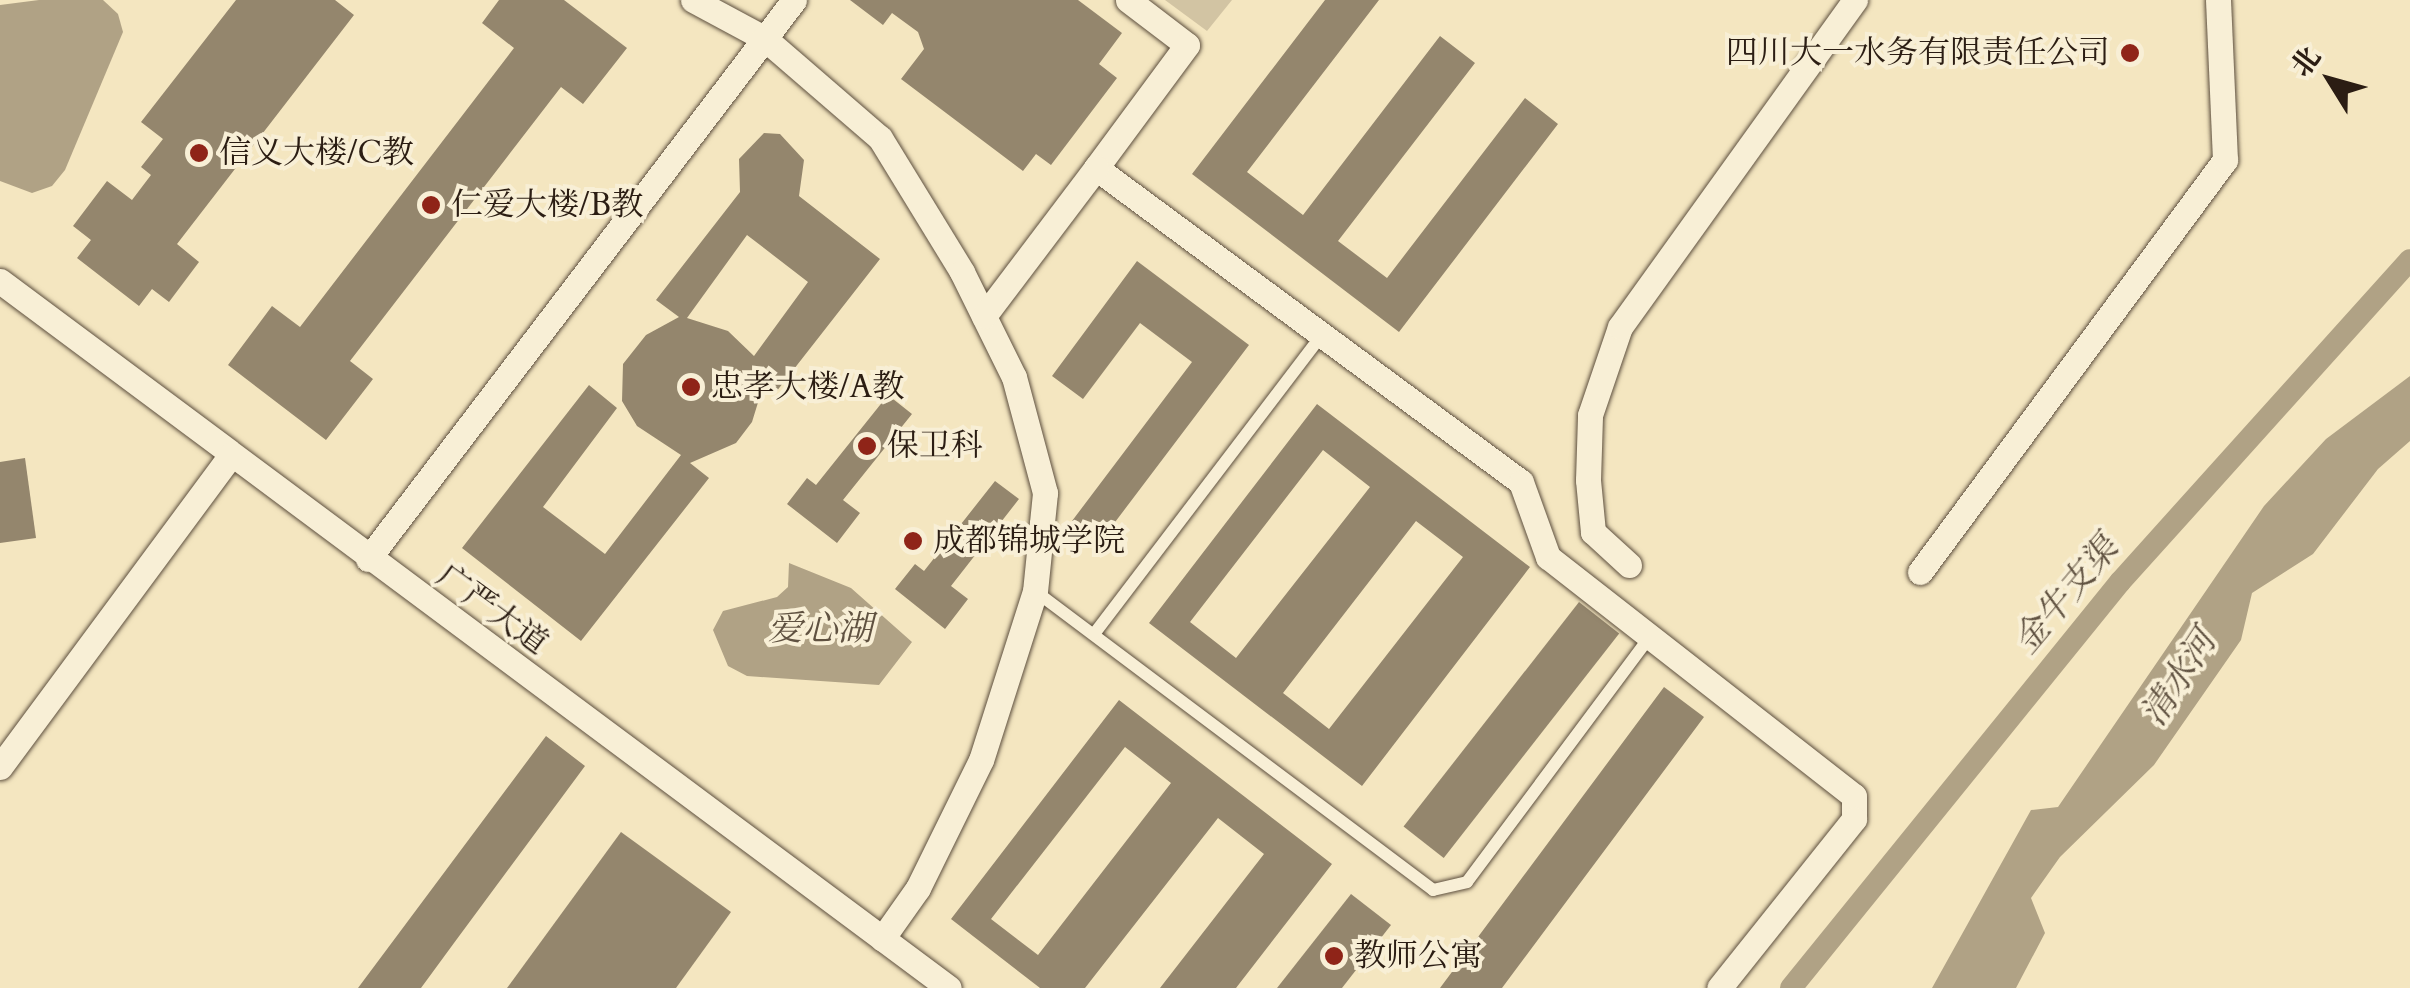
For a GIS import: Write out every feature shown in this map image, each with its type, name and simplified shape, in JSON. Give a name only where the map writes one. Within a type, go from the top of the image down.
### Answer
[{"type":"street","points":[[693,0],[764,38],[880,138],[984,316],[1014,376],[1046,493],[1035,591],[981,760],[918,888],[882,939]]},
{"type":"street","points":[[368,559],[794,0]]},
{"type":"street","points":[[984,316],[1187,45],[1128,0]]},
{"type":"street","points":[[1629,565],[1600,537],[1588,480],[1590,416],[1620,327],[1854,0]]},
{"type":"street","points":[[1920,572],[2225,160],[2218,0]]},
{"type":"street","points":[[1096,168],[1521,482],[1548,557],[1854,796],[1857,808],[1719,988]]},
{"type":"street","name":"广严大道","points":[[0,281],[948,988]]},
{"type":"street","points":[[0,767],[231,455]]},
{"type":"street","points":[[1572,576],[1600,537]]},
{"type":"lane","points":[[1094,634],[1322,335]]},
{"type":"lane","points":[[1035,591],[1433,890],[1467,882],[1649,638]]},
{"type":"shaded area","points":[[1165,0],[1232,0],[1207,31]]},
{"type":"water","points":[[39,0],[103,0],[118,14],[123,32],[65,170],[52,186],[32,193],[0,181],[0,5]]},
{"type":"water","name":"清水河","points":[[2410,376],[2410,441],[2378,469],[2313,554],[2252,593],[2241,640],[2154,765],[2060,857],[2031,898],[2045,933],[2016,988],[1932,988],[2031,810],[2058,807],[2264,506],[2326,439]]},
{"type":"water","name":"爱心湖","points":[[789,563],[851,588],[912,642],[879,685],[747,676],[728,666],[713,630],[723,611],[777,597],[788,587]]},
{"type":"building","name":"信义大楼/C教","points":[[236,0],[335,0],[354,15],[177,244],[199,262],[169,302],[152,289],[139,306],[77,258],[91,240],[73,226],[107,181],[132,200],[151,175],[141,167],[163,139],[141,122]]},
{"type":"building","name":"仁爱大楼/B教","points":[[499,0],[564,0],[627,48],[583,104],[561,87],[350,361],[373,379],[326,440],[228,365],[272,306],[300,327],[514,48],[482,23]]},
{"type":"building","points":[[850,0],[1078,0],[1122,33],[1099,64],[1117,78],[1051,165],[1036,154],[1023,171],[901,79],[924,49],[918,32],[892,13],[883,25]]},
{"type":"building","points":[[1325,0],[1379,0],[1247,172],[1303,215],[1440,36],[1475,63],[1338,241],[1387,278],[1525,98],[1558,124],[1399,332],[1192,174]]},
{"type":"building","name":"忠孝大楼/A教","points":[[764,133],[780,134],[804,160],[799,196],[880,259],[776,392],[764,383],[752,422],[736,443],[690,463],[709,478],[581,641],[462,548],[589,385],[617,408],[543,507],[605,554],[681,455],[637,426],[622,401],[623,364],[646,335],[679,317],[656,300],[740,192],[739,159]],"holes":[[[747,235],[808,282],[754,356],[728,331],[687,318]]]},
{"type":"building","points":[[1137,261],[1249,345],[1100,542],[1072,521],[1192,362],[1140,323],[1083,399],[1052,376]]},
{"type":"building","name":"保卫科","points":[[888,395],[912,414],[843,500],[860,513],[837,543],[787,504],[807,478],[816,485]]},
{"type":"building","points":[[1317,404],[1530,567],[1362,786],[1149,623]],"holes":[[[1323,450],[1370,487],[1236,658],[1190,622]],[[1416,521],[1463,557],[1329,729],[1283,693]]]},
{"type":"building","points":[[25,458],[36,538],[0,543],[0,462]]},
{"type":"building","points":[[995,481],[1019,499],[951,586],[968,599],[945,629],[895,589],[915,564],[924,571]]},
{"type":"building","points":[[1579,602],[1619,633],[1444,858],[1404,827]]},
{"type":"building","points":[[1664,687],[1704,717],[1502,988],[1440,988]]},
{"type":"building","points":[[1119,700],[1332,864],[1236,988],[1160,988],[1264,854],[1218,818],[1085,988],[1040,988],[951,919]],"holes":[[[1125,747],[1171,783],[1038,955],[991,919]]]},
{"type":"building","points":[[546,736],[585,766],[421,988],[358,988]]},
{"type":"building","points":[[621,832],[731,912],[676,988],[507,988]]},
{"type":"building","name":"教师公寓","points":[[1351,894],[1391,925],[1342,988],[1277,988]]},
{"type":"waterway","name":"金牛支渠","points":[[1791,988],[2120,582],[2410,260]]},
{"type":"place","name":"四川大一水务有限责任公司","points":[[2130,53]]},
{"type":"place","name":"信义大楼/C教","points":[[199,153]]},
{"type":"place","name":"仁爱大楼/B教","points":[[431,205]]},
{"type":"place","name":"忠孝大楼/A教","points":[[691,387]]},
{"type":"place","name":"保卫科","points":[[867,446]]},
{"type":"place","name":"成都锦城学院","points":[[913,541]]},
{"type":"place","name":"教师公寓","points":[[1334,956]]}]
